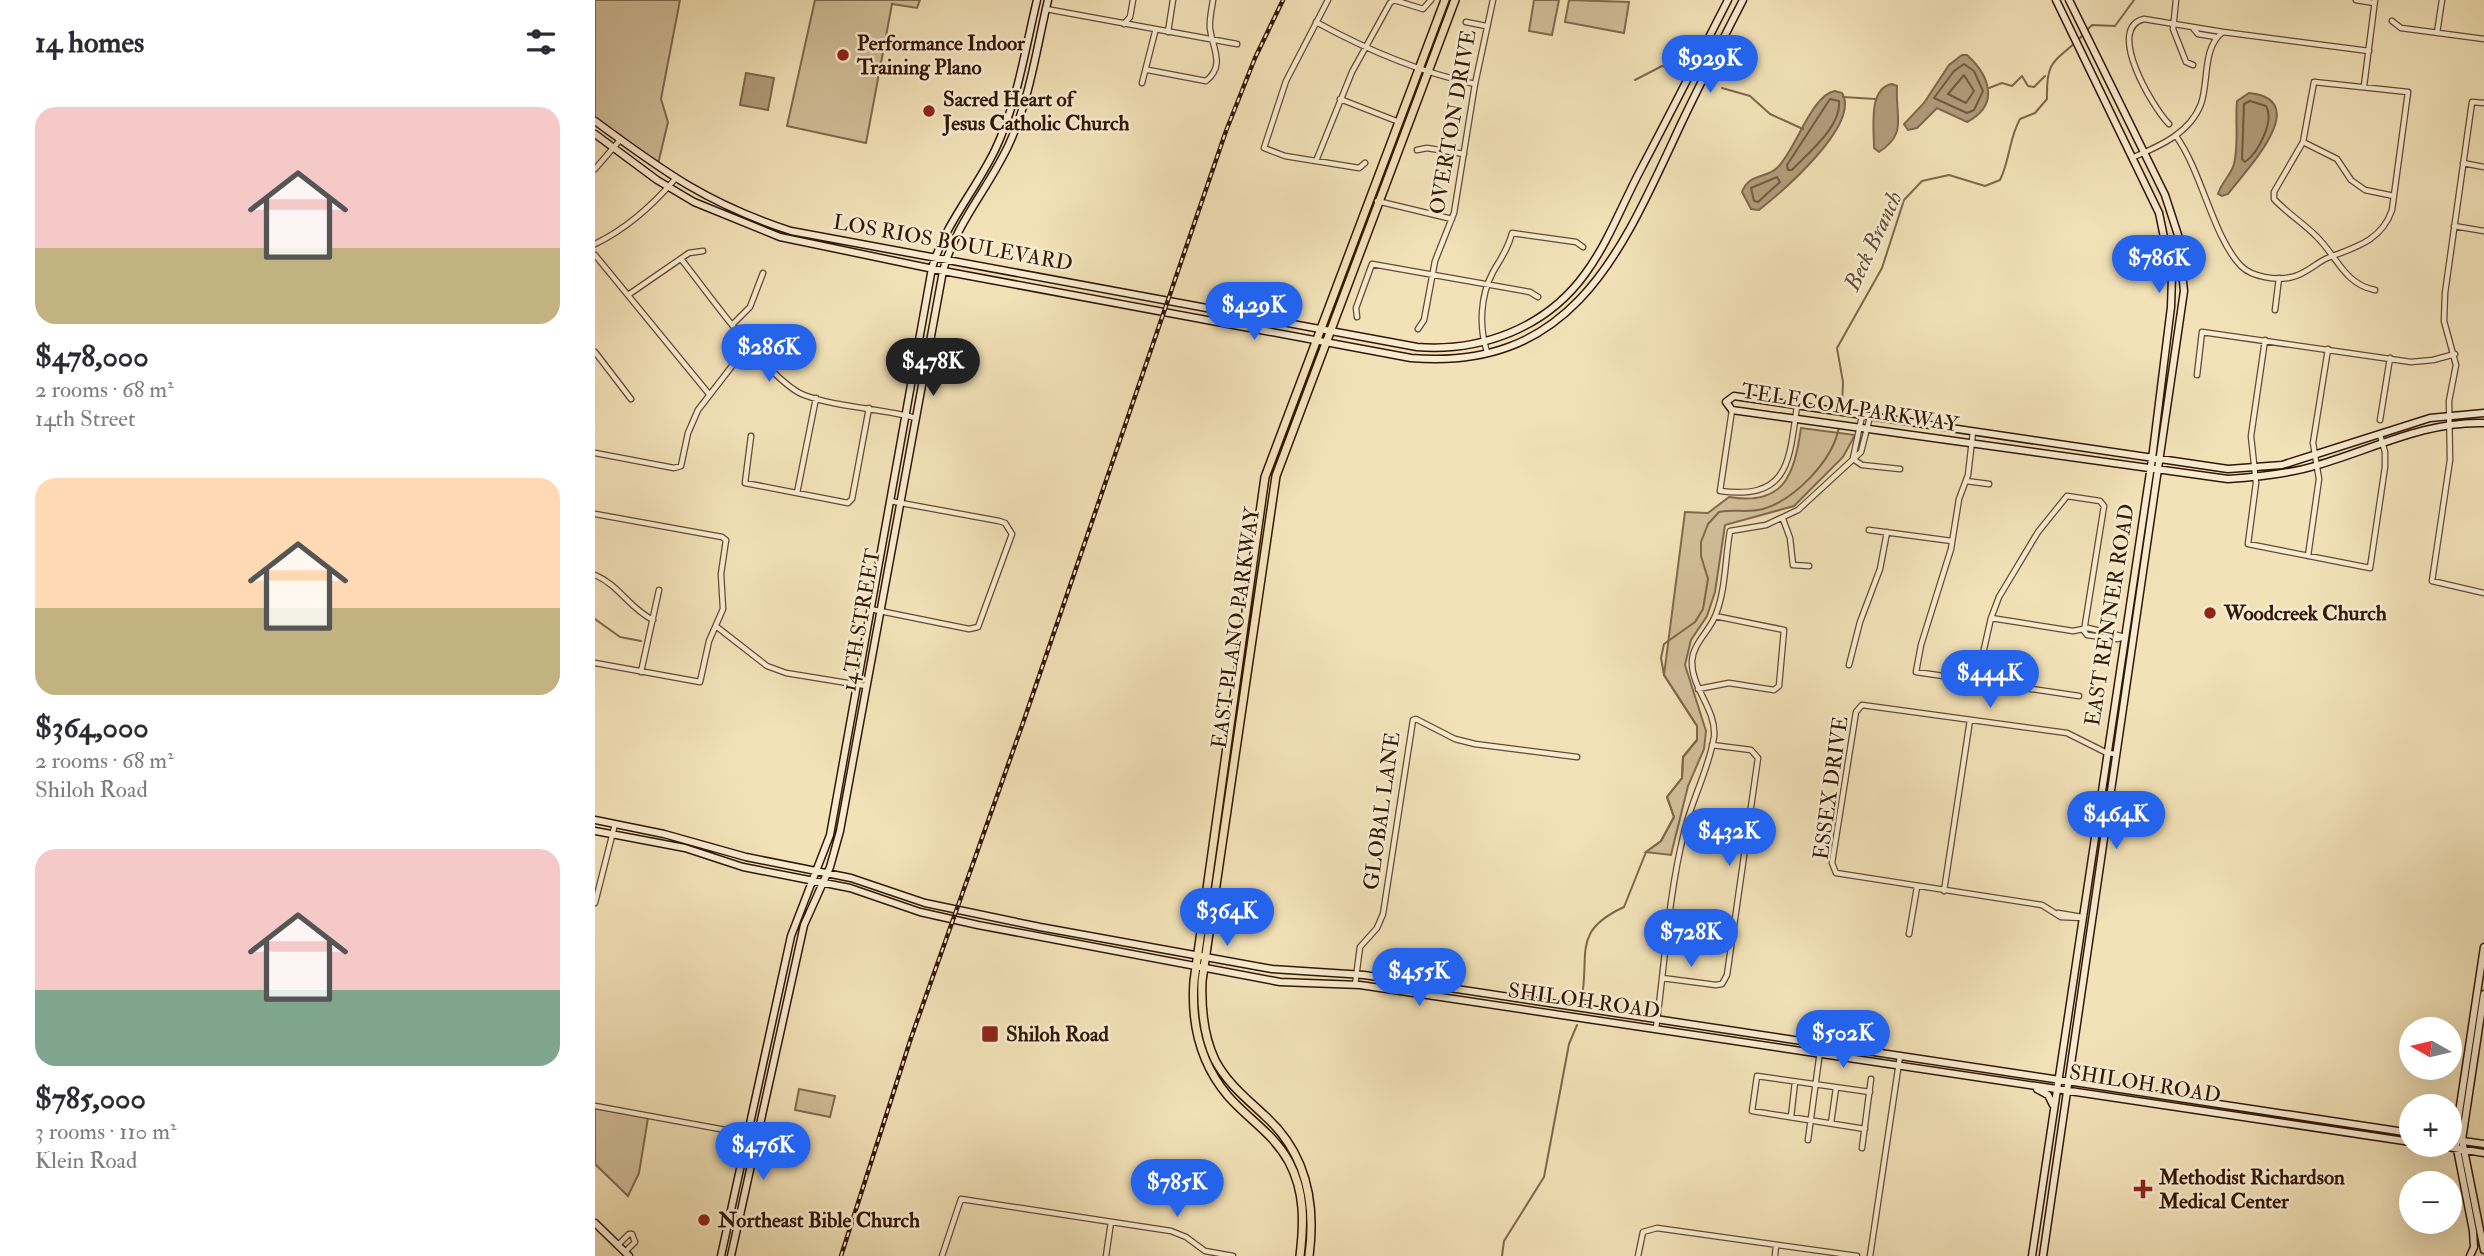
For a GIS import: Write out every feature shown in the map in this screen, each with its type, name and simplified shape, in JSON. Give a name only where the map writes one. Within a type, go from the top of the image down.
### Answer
[{"type":"main road","name":"14TH STREET","points":[[722,1256],[797,918],[827,847],[932,268],[954,215],[998,143],[1011,108],[1037,0]]},
{"type":"main road","name":"14TH STREET","points":[[731,1256],[804,925],[837,844],[943,271],[960,226],[1006,152],[1021,111],[1048,0]]},
{"type":"main road","name":"EAST PLANO PARKWAY","points":[[1300,1256],[1303,1209],[1292,1170],[1272,1138],[1227,1096],[1211,1062],[1203,1017],[1200,966],[1212,854],[1262,494],[1285,422],[1445,0]]},
{"type":"main road","name":"EAST PLANO PARKWAY","points":[[1201,957],[1231,792],[1272,495],[1295,426],[1455,0]]},
{"type":"main road","name":"LOS RIOS BOULEVARD","points":[[595,121],[675,179],[728,208],[817,237],[1426,348],[1452,348],[1484,342],[1529,323],[1560,302],[1596,258],[1728,0]]},
{"type":"main road","name":"LOS RIOS BOULEVARD","points":[[595,134],[668,187],[752,228],[814,245],[1327,342],[1425,359],[1461,358],[1514,344],[1568,312],[1603,274],[1636,218],[1743,0]]},
{"type":"main road","points":[[2057,2],[2068,0]]},
{"type":"main road","name":"EAST RENNER ROAD","points":[[2043,1256],[2182,309],[2184,272],[2173,215],[2145,152],[2068,0]]},
{"type":"main road","name":"EAST RENNER ROAD","points":[[2032,1256],[2152,459],[2171,307],[2172,276],[2159,213],[2057,2]]},
{"type":"main road","points":[[1023,55],[1034,58]]},
{"type":"main road","points":[[1011,108],[1021,111]]},
{"type":"main road","points":[[1671,114],[1683,120]]},
{"type":"main road","points":[[979,177],[988,183]]},
{"type":"main road","points":[[1621,209],[1636,218]]},
{"type":"main road","points":[[814,245],[817,237]]},
{"type":"main road","points":[[862,255],[864,245]]},
{"type":"main road","points":[[1345,266],[1353,270]]},
{"type":"main road","points":[[1027,287],[1028,274]]},
{"type":"main road","points":[[1085,298],[1087,286]]},
{"type":"main road","points":[[1236,325],[1239,313]]},
{"type":"main road","points":[[1425,359],[1426,348]]},
{"type":"main road","points":[[917,350],[928,352]]},
{"type":"main road","name":"TELECOM PARKWAY","points":[[2484,414],[2450,415],[2315,457],[2254,468],[2228,469],[1734,396],[1726,402],[1733,410],[2211,478],[2255,477],[2317,466],[2451,424],[2484,423]]},
{"type":"main road","points":[[1285,422],[1295,426]]},
{"type":"main road","points":[[1262,494],[1272,495]]},
{"type":"main road","points":[[1252,570],[1262,572]]},
{"type":"main road","points":[[2125,637],[2134,638]]},
{"type":"main road","points":[[1241,649],[1252,650]]},
{"type":"main road","points":[[842,765],[852,767]]},
{"type":"main road","points":[[1220,790],[1231,792]]},
{"type":"main road","name":"SHILOH ROAD","points":[[595,821],[664,834],[746,858],[817,870],[869,883],[916,900],[1201,957],[1301,973],[1356,974],[2399,1131]]},
{"type":"main road","name":"SHILOH ROAD","points":[[595,831],[685,848],[743,867],[822,881],[865,892],[913,909],[1280,982],[1355,985],[2399,1140]]},
{"type":"main road","points":[[1212,854],[1221,856]]},
{"type":"main road","points":[[743,867],[746,858]]},
{"type":"main road","points":[[913,909],[916,900]]},
{"type":"main road","points":[[2083,918],[2092,919]]},
{"type":"main road","points":[[1112,950],[1114,940]]},
{"type":"main road","points":[[2462,1098],[2484,947]]},
{"type":"main road","points":[[784,972],[793,974]]},
{"type":"main road","points":[[1426,996],[1428,985]]},
{"type":"main road","points":[[2462,1108],[2484,994]]},
{"type":"main road","points":[[1538,1012],[1539,1003]]},
{"type":"main road","points":[[1749,1042],[1751,1032]]},
{"type":"main road","points":[[767,1046],[777,1048]]},
{"type":"main road","name":"EAST PLANO PARKWAY","points":[[1211,1062],[1282,1133],[1301,1166],[1312,1206],[1309,1256]]},
{"type":"main road","points":[[1976,1076],[1977,1066]]},
{"type":"main road","points":[[1999,1079],[2003,1083],[2043,1090],[2052,1102],[2053,1110]]},
{"type":"main road","points":[[2136,1100],[2138,1091]]},
{"type":"main road","points":[[2252,1118],[2256,1109]]},
{"type":"main road","points":[[2462,1140],[2484,1144]]},
{"type":"main road","points":[[2462,1149],[2484,1153]]},
{"type":"main road","points":[[2461,1157],[2484,1250]]},
{"type":"main road","points":[[2045,1164],[2055,1173]]},
{"type":"main road","points":[[1292,1170],[1301,1166]]},
{"type":"main road","points":[[2041,1194],[2047,1197],[2050,1206]]},
{"type":"main road","points":[[735,1198],[745,1201]]},
{"type":"main road","points":[[2470,1256],[2474,1241],[2472,1208]]},
{"type":"main road","points":[[595,1223],[623,1251]]},
{"type":"street","points":[[1124,24],[1130,17],[1133,0]]},
{"type":"street","points":[[1168,32],[1173,0]]},
{"type":"street","points":[[1148,69],[1206,81],[1213,74],[1217,58],[1215,40],[1210,28],[1213,0]]},
{"type":"street","points":[[1328,0],[1286,81],[1263,148],[1285,156],[1359,168],[1365,163]]},
{"type":"street","points":[[1316,161],[1340,99],[1364,48],[1394,0],[1423,9],[1431,0]]},
{"type":"street","name":"OVERTON DRIVE","points":[[1418,329],[1424,320],[1432,273],[1452,219],[1475,84],[1493,0]]},
{"type":"street","points":[[2176,0],[2173,23],[2175,38],[2186,61],[2193,65]]},
{"type":"street","points":[[2356,0],[2374,1],[2364,86]]},
{"type":"street","points":[[2437,33],[2442,0]]},
{"type":"street","points":[[1046,9],[1155,32],[1237,44]]},
{"type":"street","points":[[2169,124],[2127,48],[2130,28],[2140,20],[2369,51]]},
{"type":"street","points":[[2392,21],[2401,28],[2484,40]]},
{"type":"street","points":[[1316,22],[1364,48],[1428,73],[1475,84]]},
{"type":"street","points":[[1467,22],[1486,26]]},
{"type":"street","points":[[2193,28],[2198,34],[2216,37]]},
{"type":"street","points":[[1142,83],[1148,69],[1155,32]]},
{"type":"street","points":[[2134,157],[2176,136],[2188,124],[2201,104],[2216,37],[2223,32]]},
{"type":"street","points":[[2176,136],[2203,186],[2211,210],[2238,263],[2256,275],[2280,278],[2301,275],[2332,256],[2353,250],[2381,230],[2390,216],[2408,92],[2314,82],[2303,142],[2273,196],[2282,208],[2314,234],[2332,256],[2349,279],[2375,290]]},
{"type":"street","points":[[1340,99],[1399,122]]},
{"type":"street","points":[[2484,103],[2472,102],[2443,313],[2455,354],[2450,415],[2450,460],[2432,581],[2484,593]]},
{"type":"street","points":[[595,169],[620,140]]},
{"type":"street","points":[[2303,142],[2337,159],[2351,180],[2365,190],[2394,196]]},
{"type":"street","points":[[1417,150],[1427,148],[1464,154]]},
{"type":"street","points":[[2463,163],[2484,167]]},
{"type":"street","points":[[595,244],[623,227],[675,179]]},
{"type":"street","points":[[1370,199],[1452,219]]},
{"type":"street","points":[[2454,226],[2484,231]]},
{"type":"street","points":[[1487,353],[1481,320],[1488,284],[1504,256],[1512,233],[1576,242],[1583,247]]},
{"type":"street","points":[[628,295],[688,253],[703,251]]},
{"type":"street","points":[[595,255],[709,394]]},
{"type":"street","points":[[681,259],[749,344],[784,382],[801,394],[916,418]]},
{"type":"street","points":[[1357,317],[1356,308],[1371,264],[1530,292],[1538,297]]},
{"type":"street","points":[[734,323],[750,307],[763,274]]},
{"type":"street","points":[[2275,310],[2280,278]]},
{"type":"street","points":[[2197,375],[2202,331],[2424,362],[2455,354]]},
{"type":"street","points":[[2266,340],[2251,436],[2255,477],[2248,544],[2370,568],[2385,467],[2380,435]]},
{"type":"street","points":[[595,453],[674,468],[681,466],[693,421],[709,394],[749,344]]},
{"type":"street","points":[[2308,556],[2319,480],[2315,457],[2315,428],[2328,349]]},
{"type":"street","points":[[595,352],[631,399]]},
{"type":"street","points":[[2380,420],[2390,358]]},
{"type":"street","points":[[797,494],[816,398]]},
{"type":"street","points":[[1733,410],[1720,491],[1750,494],[1777,480],[1788,462],[1797,406]]},
{"type":"street","points":[[751,436],[745,483],[797,494],[851,501],[869,408]]},
{"type":"street","points":[[1853,459],[1857,427],[1862,416]]},
{"type":"street","points":[[1656,1028],[1683,834],[1712,745],[1714,727],[1698,689],[1693,653],[1715,615],[1730,531],[1783,519],[1798,510],[1863,448],[1870,417]]},
{"type":"street","points":[[1973,432],[1966,481],[1952,541],[1916,672],[2079,696]]},
{"type":"street","points":[[1855,446],[1863,448]]},
{"type":"street","points":[[1853,459],[1870,466],[1900,469]]},
{"type":"street","points":[[1966,481],[1989,484]]},
{"type":"street","points":[[1977,680],[1991,618],[2008,581],[2067,496],[2103,504],[2084,631]]},
{"type":"street","points":[[870,609],[969,629],[978,627],[1010,540],[1010,528],[999,521],[890,501]]},
{"type":"street","points":[[595,514],[722,537],[726,540],[721,574],[723,609],[709,641],[700,682],[595,663]]},
{"type":"street","points":[[1783,519],[1790,538],[1793,565],[1809,566]]},
{"type":"street","points":[[1869,530],[1952,541]]},
{"type":"street","points":[[1849,665],[1860,622],[1879,569],[1887,532]]},
{"type":"street","points":[[595,575],[614,585],[635,609],[653,620]]},
{"type":"street","points":[[641,672],[659,590]]},
{"type":"street","points":[[1698,689],[1729,683],[1776,690],[1784,630],[1715,615]]},
{"type":"street","points":[[1991,618],[2084,631],[2087,635],[2097,637],[2125,637]]},
{"type":"street","points":[[717,627],[767,666],[786,673],[866,686]]},
{"type":"street","name":"ESSEX DRIVE","points":[[1917,887],[1839,874],[1832,863],[1856,712],[1862,705],[1970,720]]},
{"type":"street","name":"GLOBAL LANE","points":[[1355,985],[1360,947],[1377,929],[1383,914],[1413,720],[1416,719],[1455,739],[1475,744],[1577,757]]},
{"type":"street","points":[[1944,891],[1970,720],[2067,733],[2107,753],[2116,754]]},
{"type":"street","points":[[1662,978],[1721,984],[1727,975],[1758,758],[1751,750],[1712,745]]},
{"type":"street","points":[[595,903],[615,824]]},
{"type":"street","points":[[1909,933],[1917,887],[2042,905],[2057,913],[2081,915],[2083,918]]},
{"type":"street","points":[[1808,1140],[1821,1043]]},
{"type":"street","points":[[1870,1256],[1900,1054]]},
{"type":"street","points":[[1865,1129],[1752,1111],[1757,1076],[1870,1092]]},
{"type":"street","points":[[1862,1148],[1871,1079]]},
{"type":"street","points":[[1791,1117],[1795,1082]]},
{"type":"street","points":[[1832,1124],[1836,1088]]},
{"type":"street","points":[[595,1106],[758,1136]]},
{"type":"street","points":[[942,1256],[961,1199],[1177,1232],[1205,1251],[1233,1256]]},
{"type":"street","points":[[1106,1256],[1111,1223]]},
{"type":"street","points":[[1637,1256],[1643,1232],[1657,1228],[1857,1256]]},
{"type":"street","points":[[1775,1256],[1776,1245]]},
{"type":"street","points":[[615,1256],[623,1251]]},
{"type":"shaded area","points":[[595,0],[680,0],[661,99],[668,122],[658,164],[595,117]]},
{"type":"shaded area","name":"Performance Indoor Training Plano","points":[[815,0],[920,0],[917,8],[892,4],[866,143],[787,126]]},
{"type":"shaded area","points":[[1534,0],[1559,0],[1552,35],[1529,31]]},
{"type":"shaded area","points":[[1569,0],[1629,2],[1624,33],[1565,22]]},
{"type":"shaded area","points":[[1801,428],[1855,435],[1843,457],[1794,506],[1725,525],[1715,592],[1707,616],[1691,640],[1685,665],[1706,731],[1704,749],[1688,786],[1671,855],[1646,852],[1661,841],[1674,817],[1667,797],[1682,778],[1683,757],[1697,740],[1697,726],[1664,675],[1685,512],[1708,513],[1729,497],[1748,499],[1774,492],[1790,473]]},
{"type":"shaded area","points":[[799,1089],[835,1096],[830,1117],[795,1110]]},
{"type":"shaded area","points":[[595,1108],[648,1118],[639,1173],[628,1196],[595,1164]]},
{"type":"water","points":[[1962,55],[1967,55],[1975,63],[1986,81],[1988,99],[1984,107],[1967,122],[1937,108],[1917,128],[1908,130],[1904,124],[1924,103],[1949,65]]},
{"type":"water","points":[[746,73],[774,78],[768,110],[740,105]]},
{"type":"water","points":[[1892,84],[1897,86],[1897,131],[1888,145],[1879,152],[1874,148],[1874,110],[1879,93]]},
{"type":"water","points":[[1835,91],[1842,93],[1845,106],[1830,139],[1785,188],[1759,210],[1751,209],[1742,192],[1745,186],[1753,179],[1777,168],[1818,102]]},
{"type":"water","points":[[2249,93],[2268,98],[2276,108],[2276,122],[2260,154],[2228,194],[2222,196],[2218,194],[2233,168],[2235,156],[2237,101]]},
{"type":"waterway","name":"Beck Branch","points":[[2086,31],[2092,25],[2115,26],[2134,0]]},
{"type":"waterway","name":"Beck Branch","points":[[1842,408],[1843,382],[1837,348],[1882,268],[1904,200],[1922,181],[1949,175],[1985,186],[2000,180],[2020,119],[2035,113],[2047,99],[2051,67],[2059,56],[2083,35]]},
{"type":"waterway","points":[[1635,80],[1662,66],[1688,71]]},
{"type":"waterway","points":[[1989,88],[2002,83],[2012,86],[2022,76],[2028,86],[2034,87],[2045,76]]},
{"type":"waterway","points":[[1722,88],[1750,96],[1770,114],[1803,129]]},
{"type":"waterway","points":[[1843,97],[1875,99]]},
{"type":"waterway","name":"Beck Branch","points":[[1581,1003],[1589,935],[1607,916],[1624,907],[1646,852],[1661,841],[1674,817],[1667,797],[1682,778],[1683,757],[1697,740],[1697,726],[1664,675],[1661,658],[1664,644],[1695,622],[1703,609],[1708,579],[1701,556],[1701,542],[1708,524],[1719,512],[1763,509],[1787,497],[1820,466],[1829,453],[1839,427]]},
{"type":"waterway","points":[[595,619],[620,637],[641,641]]},
{"type":"waterway","points":[[1502,1256],[1504,1241],[1544,1177],[1569,1044],[1577,1025]]},
{"type":"railway","points":[[841,1256],[911,1038],[1024,720],[1226,131],[1255,58],[1283,0]]},
{"type":"place","name":"Performance Indoor Training Plano","points":[[843,55]]},
{"type":"place","name":"Sacred Heart of Jesus Catholic Church","points":[[929,111]]},
{"type":"place","name":"Woodcreek Church","points":[[2210,613]]},
{"type":"place","name":"Shiloh Road","points":[[990,1034]]},
{"type":"place","name":"Methodist Richardson Medical Center","points":[[2143,1189]]},
{"type":"place","name":"Northeast Bible Church","points":[[704,1220]]}]
